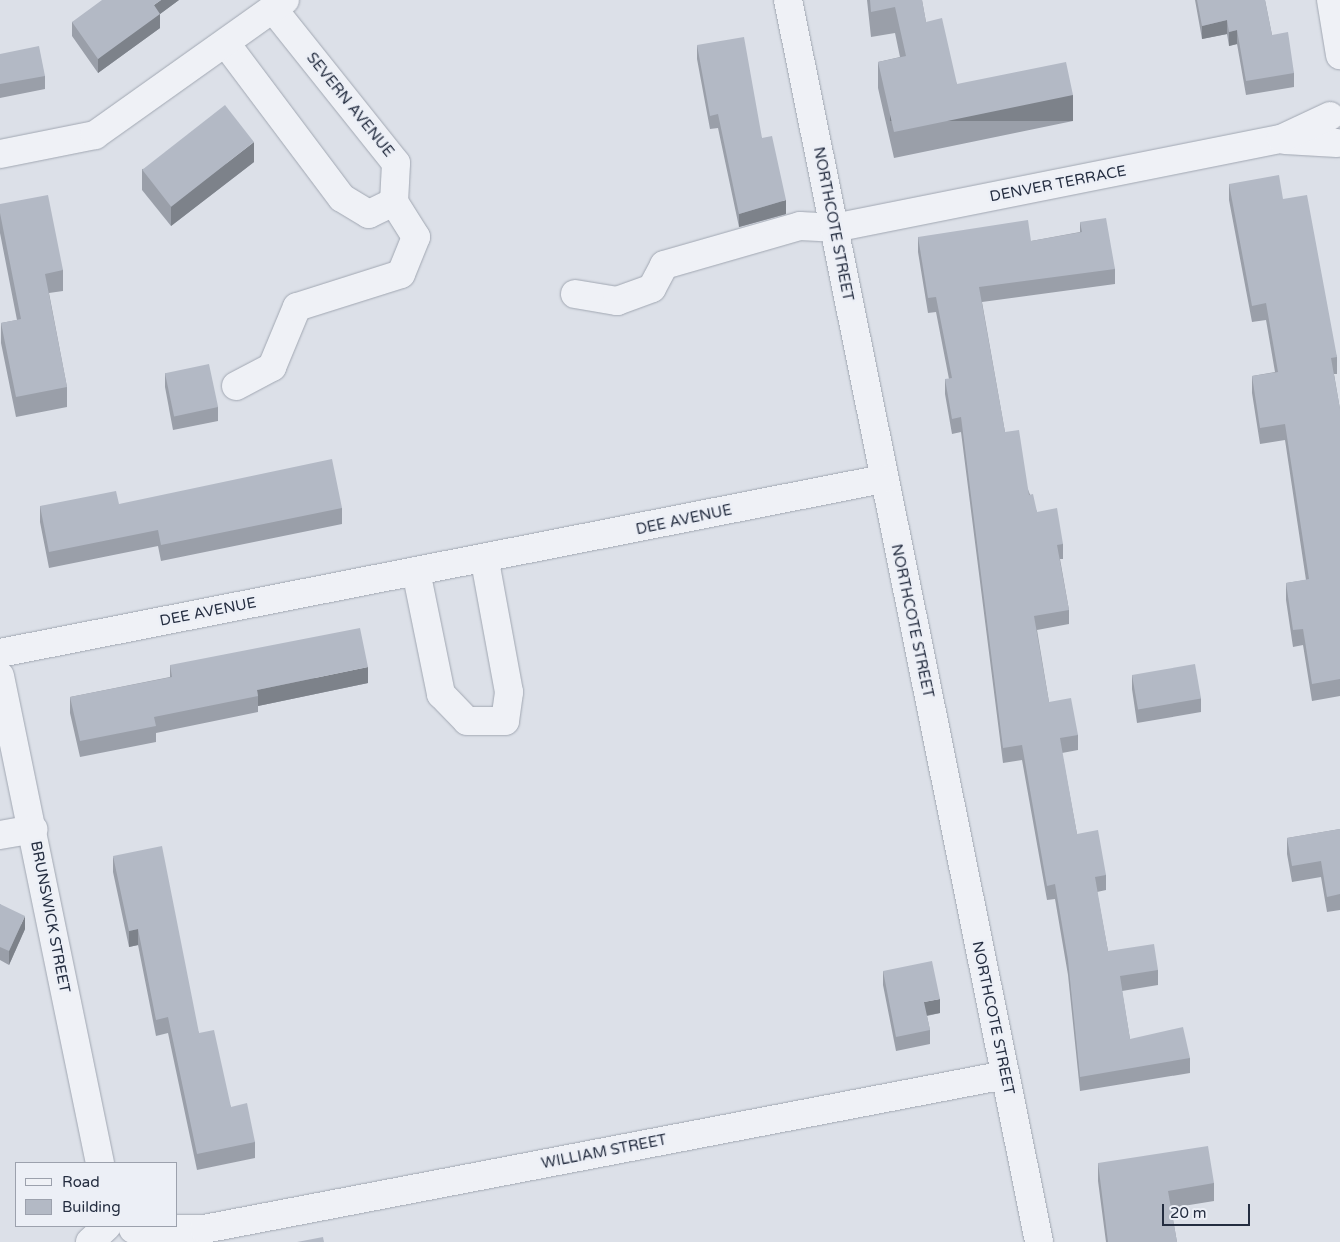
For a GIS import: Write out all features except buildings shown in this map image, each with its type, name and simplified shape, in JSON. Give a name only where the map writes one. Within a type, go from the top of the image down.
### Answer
[{"type":"street","name":"NORTHCOTE STREET","points":[[788,0],[883,479],[1039,1242]]},
{"type":"street","points":[[1331,0],[1338,31],[1340,55]]},
{"type":"street","name":"SEVERN AVENUE","points":[[0,154],[95,135],[227,45],[279,4],[396,163],[394,202]]},
{"type":"street","points":[[227,45],[342,198],[369,214],[394,202],[416,237],[401,274],[297,307],[272,367],[236,386]]},
{"type":"street","name":"DENVER TERRACE","points":[[1281,139],[1335,110]]},
{"type":"street","points":[[1335,110],[1339,144]]},
{"type":"street","name":"DENVER TERRACE","points":[[574,294],[617,301],[652,288],[664,265],[800,226],[834,228],[1281,139],[1339,144]]},
{"type":"street","name":"DEE AVENUE","points":[[0,653],[416,571],[485,561],[883,479]]},
{"type":"street","points":[[416,571],[441,694],[467,721],[505,721],[509,692],[485,561]]},
{"type":"street","name":"BRUNSWICK STREET","points":[[0,676],[100,1161]]},
{"type":"street","points":[[0,835],[33,829]]},
{"type":"street","name":"WILLIAM STREET","points":[[113,1232],[195,1235],[1005,1075]]}]
